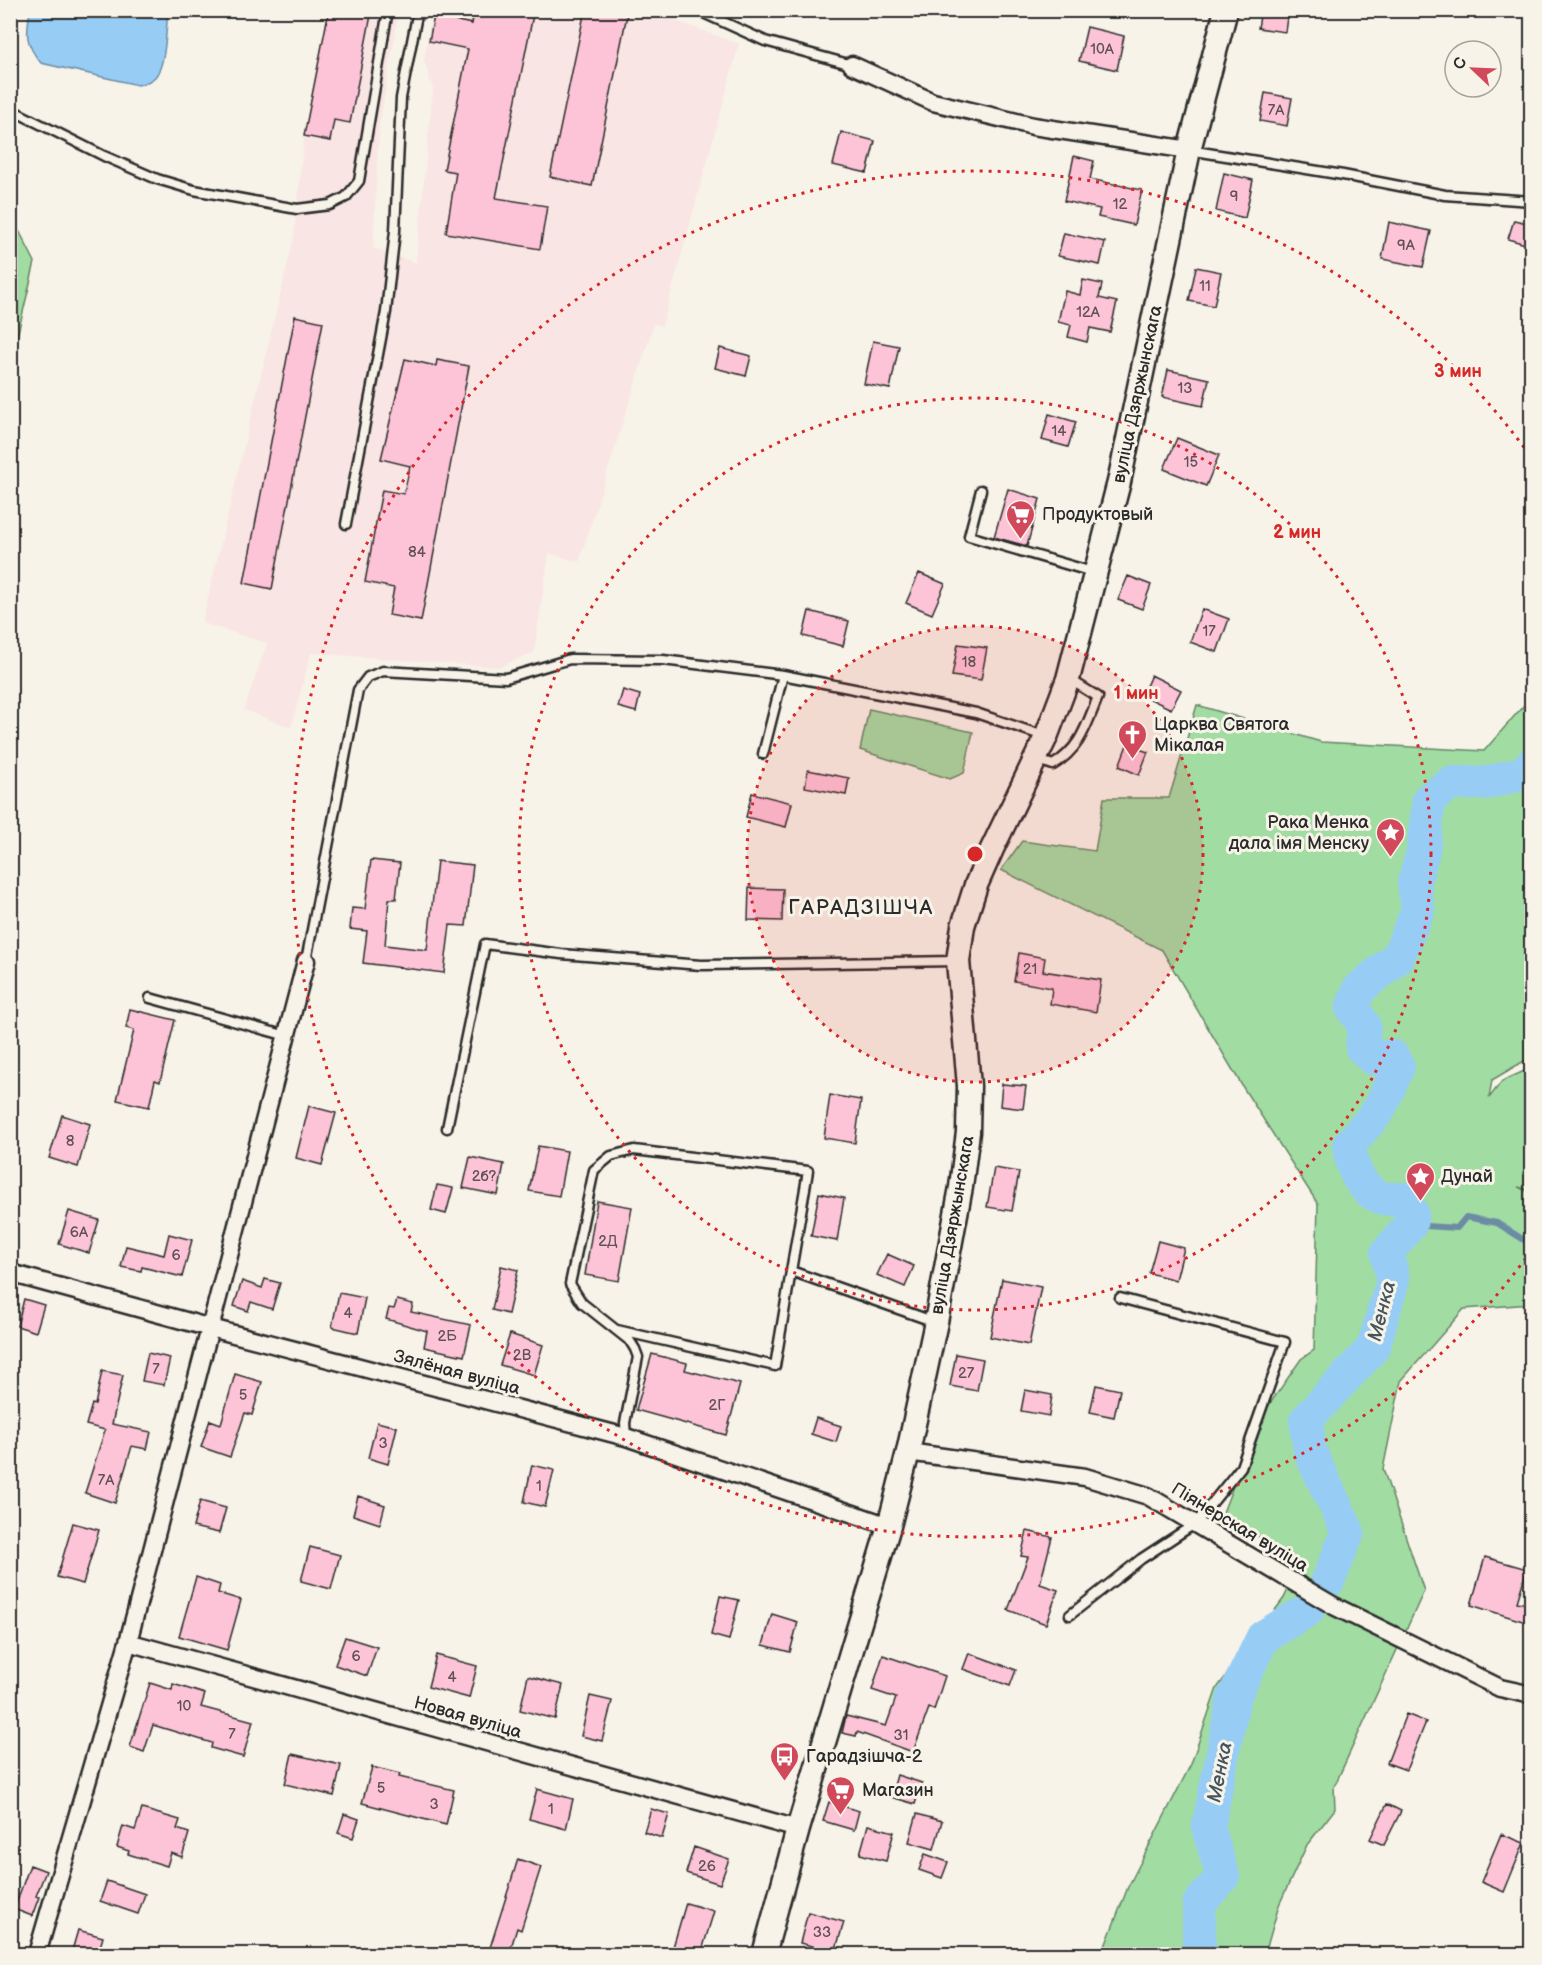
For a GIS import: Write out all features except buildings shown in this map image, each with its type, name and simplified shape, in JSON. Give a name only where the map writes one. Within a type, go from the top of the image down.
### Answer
[{"type":"street","name":"вуліца Дзяржынскага","points":[[764,1954],[798,1829],[889,1526],[908,1452],[936,1322],[961,1187],[968,1132],[969,1086],[958,961],[963,926],[976,885],[1046,737],[1068,678],[1119,482],[1189,150],[1226,10]]},
{"type":"street","points":[[852,65],[933,102],[1033,126],[1189,150]]},
{"type":"street","points":[[37,1954],[128,1642],[306,961]]},
{"type":"street","name":"Зялёная вуліца","points":[[10,1273],[626,1437],[889,1526]]},
{"type":"street","name":"Піянерская вуліца","points":[[908,1452],[1085,1477],[1148,1496],[1334,1605],[1500,1688],[1532,1695]]},
{"type":"street","name":"Новая вуліца","points":[[128,1642],[798,1829]]},
{"type":"lane","points":[[10,109],[157,180],[194,190],[297,208],[330,205],[346,197],[359,181],[388,10]]},
{"type":"lane","points":[[346,524],[386,312],[395,231],[400,98],[418,10]]},
{"type":"lane","points":[[697,10],[765,41],[852,65]]},
{"type":"lane","points":[[1189,150],[1342,175],[1445,195],[1532,201]]},
{"type":"lane","points":[[981,490],[969,536],[1096,573]]},
{"type":"lane","points":[[306,961],[358,690],[368,677],[383,671],[506,678],[570,659],[663,660],[783,675],[976,713],[1046,737]]},
{"type":"lane","points":[[763,754],[783,675]]},
{"type":"lane","points":[[1035,759],[1053,765],[1066,758],[1081,740],[1098,697],[1068,678]]},
{"type":"lane","points":[[447,1128],[485,944],[561,954],[702,965],[958,961]]},
{"type":"lane","points":[[150,998],[286,1036]]},
{"type":"lane","points":[[615,1329],[775,1366],[808,1171],[634,1150],[611,1155],[594,1170],[570,1284],[582,1304],[630,1341],[638,1357],[625,1423],[626,1437]]},
{"type":"lane","points":[[791,1271],[936,1322]]},
{"type":"lane","points":[[1070,1615],[1141,1559],[1196,1523],[1241,1467],[1285,1342],[1120,1298]]},
{"type":"shaded area","points":[[329,11],[399,11],[379,126],[373,248],[416,263],[433,89],[424,60],[433,11],[658,11],[668,18],[739,44],[662,326],[654,323],[579,562],[549,553],[534,652],[499,667],[311,653],[291,727],[244,710],[267,643],[202,623],[294,237],[304,139]]},
{"type":"green space","points":[[11,215],[35,262],[11,362]]},
{"type":"green space","points":[[1531,697],[1531,1057],[1492,1080],[1489,1098],[1502,1081],[1531,1068],[1531,1190],[1518,1187],[1531,1193],[1531,1304],[1464,1309],[1401,1381],[1383,1469],[1424,1591],[1334,1787],[1335,1809],[1307,1845],[1279,1905],[1265,1954],[1102,1954],[1128,1887],[1191,1764],[1217,1688],[1284,1598],[1299,1566],[1263,1537],[1239,1535],[1222,1515],[1258,1421],[1301,1359],[1314,1350],[1318,1204],[1244,1089],[1162,950],[1001,870],[1022,841],[1095,851],[1104,798],[1169,798],[1197,705],[1321,742],[1484,751]]},
{"type":"green space","points":[[869,709],[973,732],[964,773],[950,779],[860,750]]},
{"type":"water","points":[[30,11],[168,11],[159,72],[151,80],[138,85],[41,63],[29,44]]},
{"type":"waterway","name":"Менка","points":[[1328,1581],[1348,1532],[1310,1452],[1306,1420],[1373,1348],[1393,1280],[1387,1253],[1410,1225],[1412,1213],[1404,1199],[1382,1198],[1367,1188],[1357,1176],[1352,1161],[1349,1145],[1379,1110],[1398,1067],[1392,1056],[1372,1058],[1362,1048],[1364,1025],[1352,1008],[1359,989],[1398,957],[1418,910],[1414,883],[1423,851],[1429,799],[1451,783],[1485,783],[1521,774],[1532,764]]},
{"type":"waterway","name":"Дунай","points":[[1410,1225],[1457,1228],[1466,1217],[1497,1223],[1532,1245]]},
{"type":"waterway","name":"Менка","points":[[1199,1954],[1199,1904],[1223,1876],[1208,1828],[1234,1697],[1263,1637],[1308,1610]]},
{"type":"place","name":"Продуктовый","points":[[1021,540]]},
{"type":"place","name":"Царква Святога Мікалая","points":[[1133,760]]},
{"type":"place","name":"Рака Менка дала імя Менску","points":[[1390,858]]},
{"type":"place","name":"Дунай","points":[[1420,1202]]},
{"type":"place","name":"Гарадзішча-2","points":[[785,1782]]},
{"type":"place","name":"Магазин","points":[[841,1816]]},
{"type":"district","name":"ГАРАДЗІШЧА","points":[[861,907]]}]
